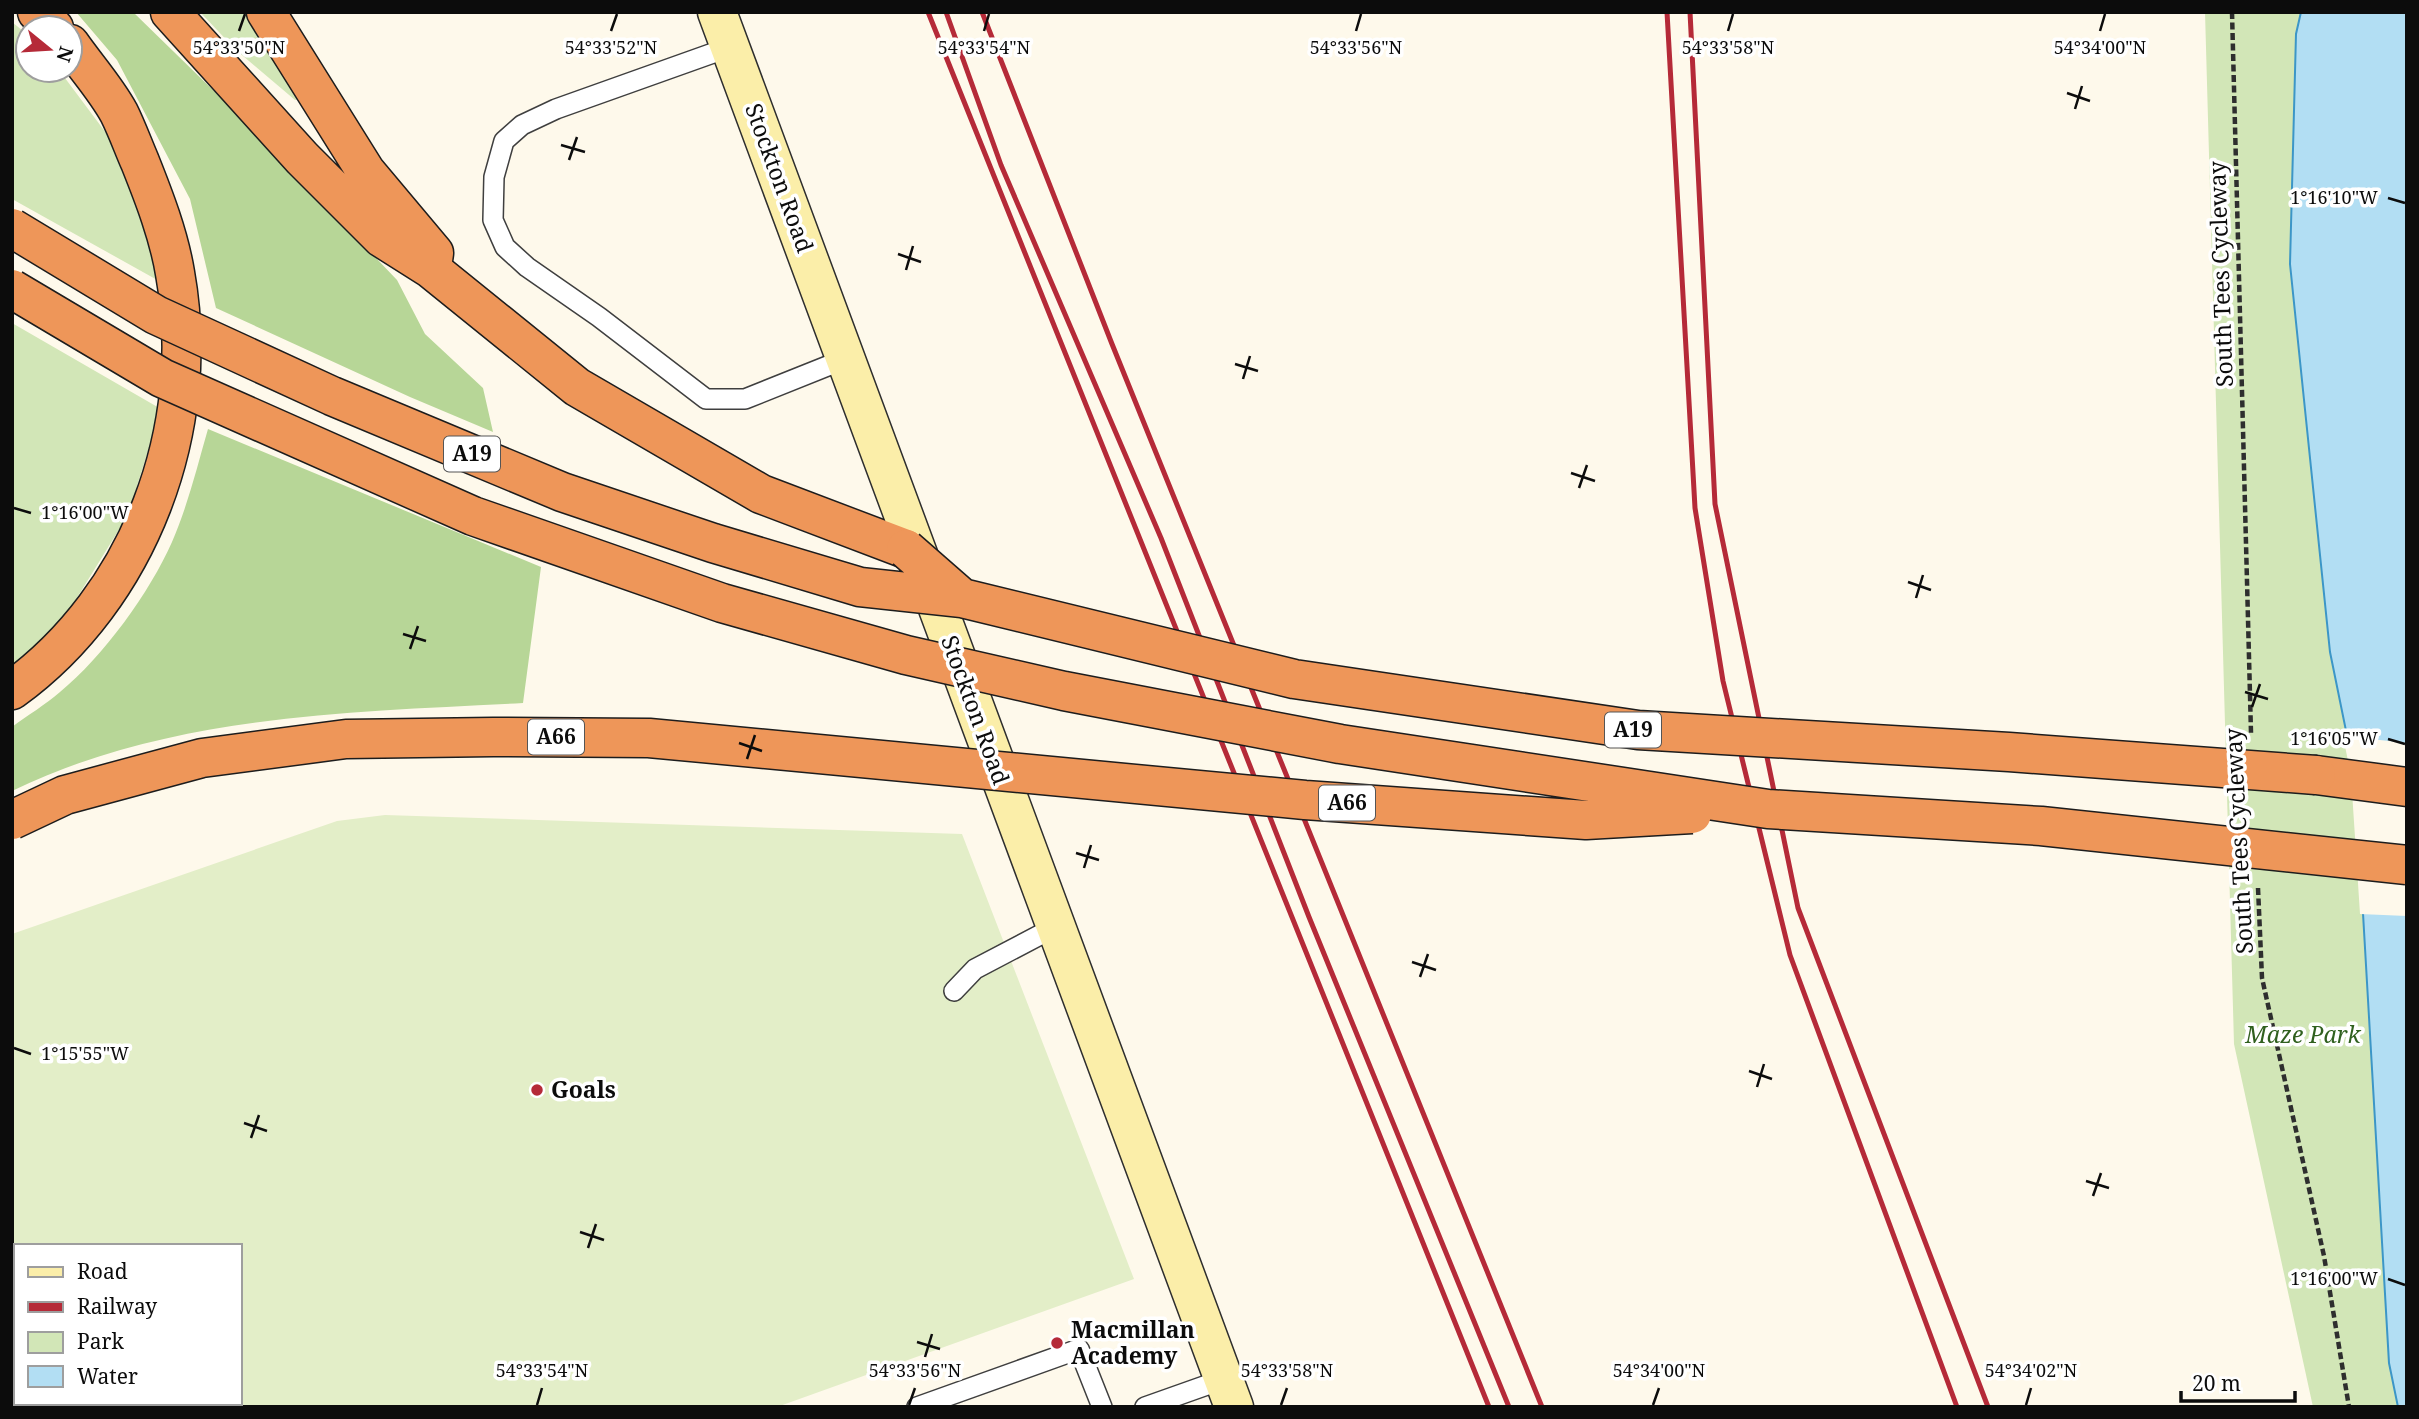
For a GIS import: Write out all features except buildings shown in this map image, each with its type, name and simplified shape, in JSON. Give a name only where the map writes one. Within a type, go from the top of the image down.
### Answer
[{"type":"highway","name":"A19","points":[[170,12],[302,158],[382,238],[431,269],[577,387],[761,494],[906,549],[962,598]]},
{"type":"highway","points":[[266,12],[366,172],[433,253],[431,269]]},
{"type":"highway","points":[[12,690],[42,668],[100,603],[144,528],[172,446],[182,359],[175,273],[151,189],[119,113],[84,64]]},
{"type":"highway","name":"A19","points":[[12,228],[156,315],[332,396],[562,492],[713,543],[860,587],[962,598],[1294,679],[1638,730],[2009,752],[2316,775],[2407,787]]},
{"type":"highway","name":"A19","points":[[12,289],[162,378],[473,516],[722,603],[906,654],[1064,691],[1340,744],[1768,809],[2041,826],[2407,865]]},
{"type":"highway","name":"A66","points":[[12,820],[65,795],[202,758],[346,739],[493,737],[649,738],[1305,800],[1586,820],[1768,809]]},
{"type":"main road","name":"Stockton Road","points":[[724,30],[1229,1393]]},
{"type":"lane","points":[[724,30],[522,125],[503,141],[494,177],[493,220],[505,247],[527,267],[599,317],[706,400],[745,400],[845,359]]},
{"type":"lane","points":[[954,991],[975,969],[1055,927]]},
{"type":"lane","points":[[917,1407],[1079,1349],[1102,1407]]},
{"type":"lane","points":[[1145,1407],[1229,1393]]},
{"type":"path","name":"South Tees Cycleway","points":[[2232,12],[2251,738]]},
{"type":"path","name":"South Tees Cycleway","points":[[2258,885],[2262,978],[2324,1256],[2349,1407]]},
{"type":"green space","points":[[76,12],[133,12],[255,131],[397,280],[425,334],[483,388],[493,432],[216,308],[190,199],[117,60],[84,21],[84,14]]},
{"type":"green space","points":[[200,12],[245,12],[303,98],[295,100],[236,50]]},
{"type":"green space","name":"Maze Park","points":[[2205,12],[2301,12],[2296,34],[2290,264],[2330,652],[2355,775],[2389,1363],[2398,1407],[2313,1407],[2234,1044]]},
{"type":"green space","points":[[12,22],[14,84],[69,84],[112,141],[160,255],[159,281],[12,199]]},
{"type":"green space","points":[[12,323],[161,409],[128,515],[62,622],[12,667]]},
{"type":"green space","points":[[208,429],[541,567],[523,703],[328,714],[198,732],[134,746],[72,765],[12,791],[12,727],[76,678],[109,642],[138,602],[163,561],[178,528]]},
{"type":"green space","name":"Goals","points":[[385,815],[962,834],[1134,1279],[777,1407],[56,1407],[55,1405],[242,1405],[242,1244],[14,1244],[14,1302],[12,934],[337,821]]},
{"type":"green space","points":[[12,1323],[14,1405],[43,1407],[12,1407]]},
{"type":"water","points":[[2301,12],[2407,12],[2407,1407],[2398,1407],[2389,1363],[2355,775],[2330,652],[2290,264],[2296,34]]},
{"type":"pier","points":[[2343,736],[2407,743],[2407,916],[2360,914],[2351,776]]},
{"type":"railway","points":[[928,12],[1489,1407]]},
{"type":"railway","points":[[946,12],[1001,165],[1161,538],[1309,917],[1509,1407]]},
{"type":"railway","points":[[982,12],[1112,344],[1542,1407]]},
{"type":"railway","points":[[1667,12],[1695,508],[1723,681],[1790,955],[1957,1407]]},
{"type":"railway","points":[[1690,12],[1715,504],[1798,908],[1988,1407]]},
{"type":"place","name":"Goals","points":[[537,1090]]},
{"type":"place","name":"Macmillan Academy","points":[[1057,1343]]}]
